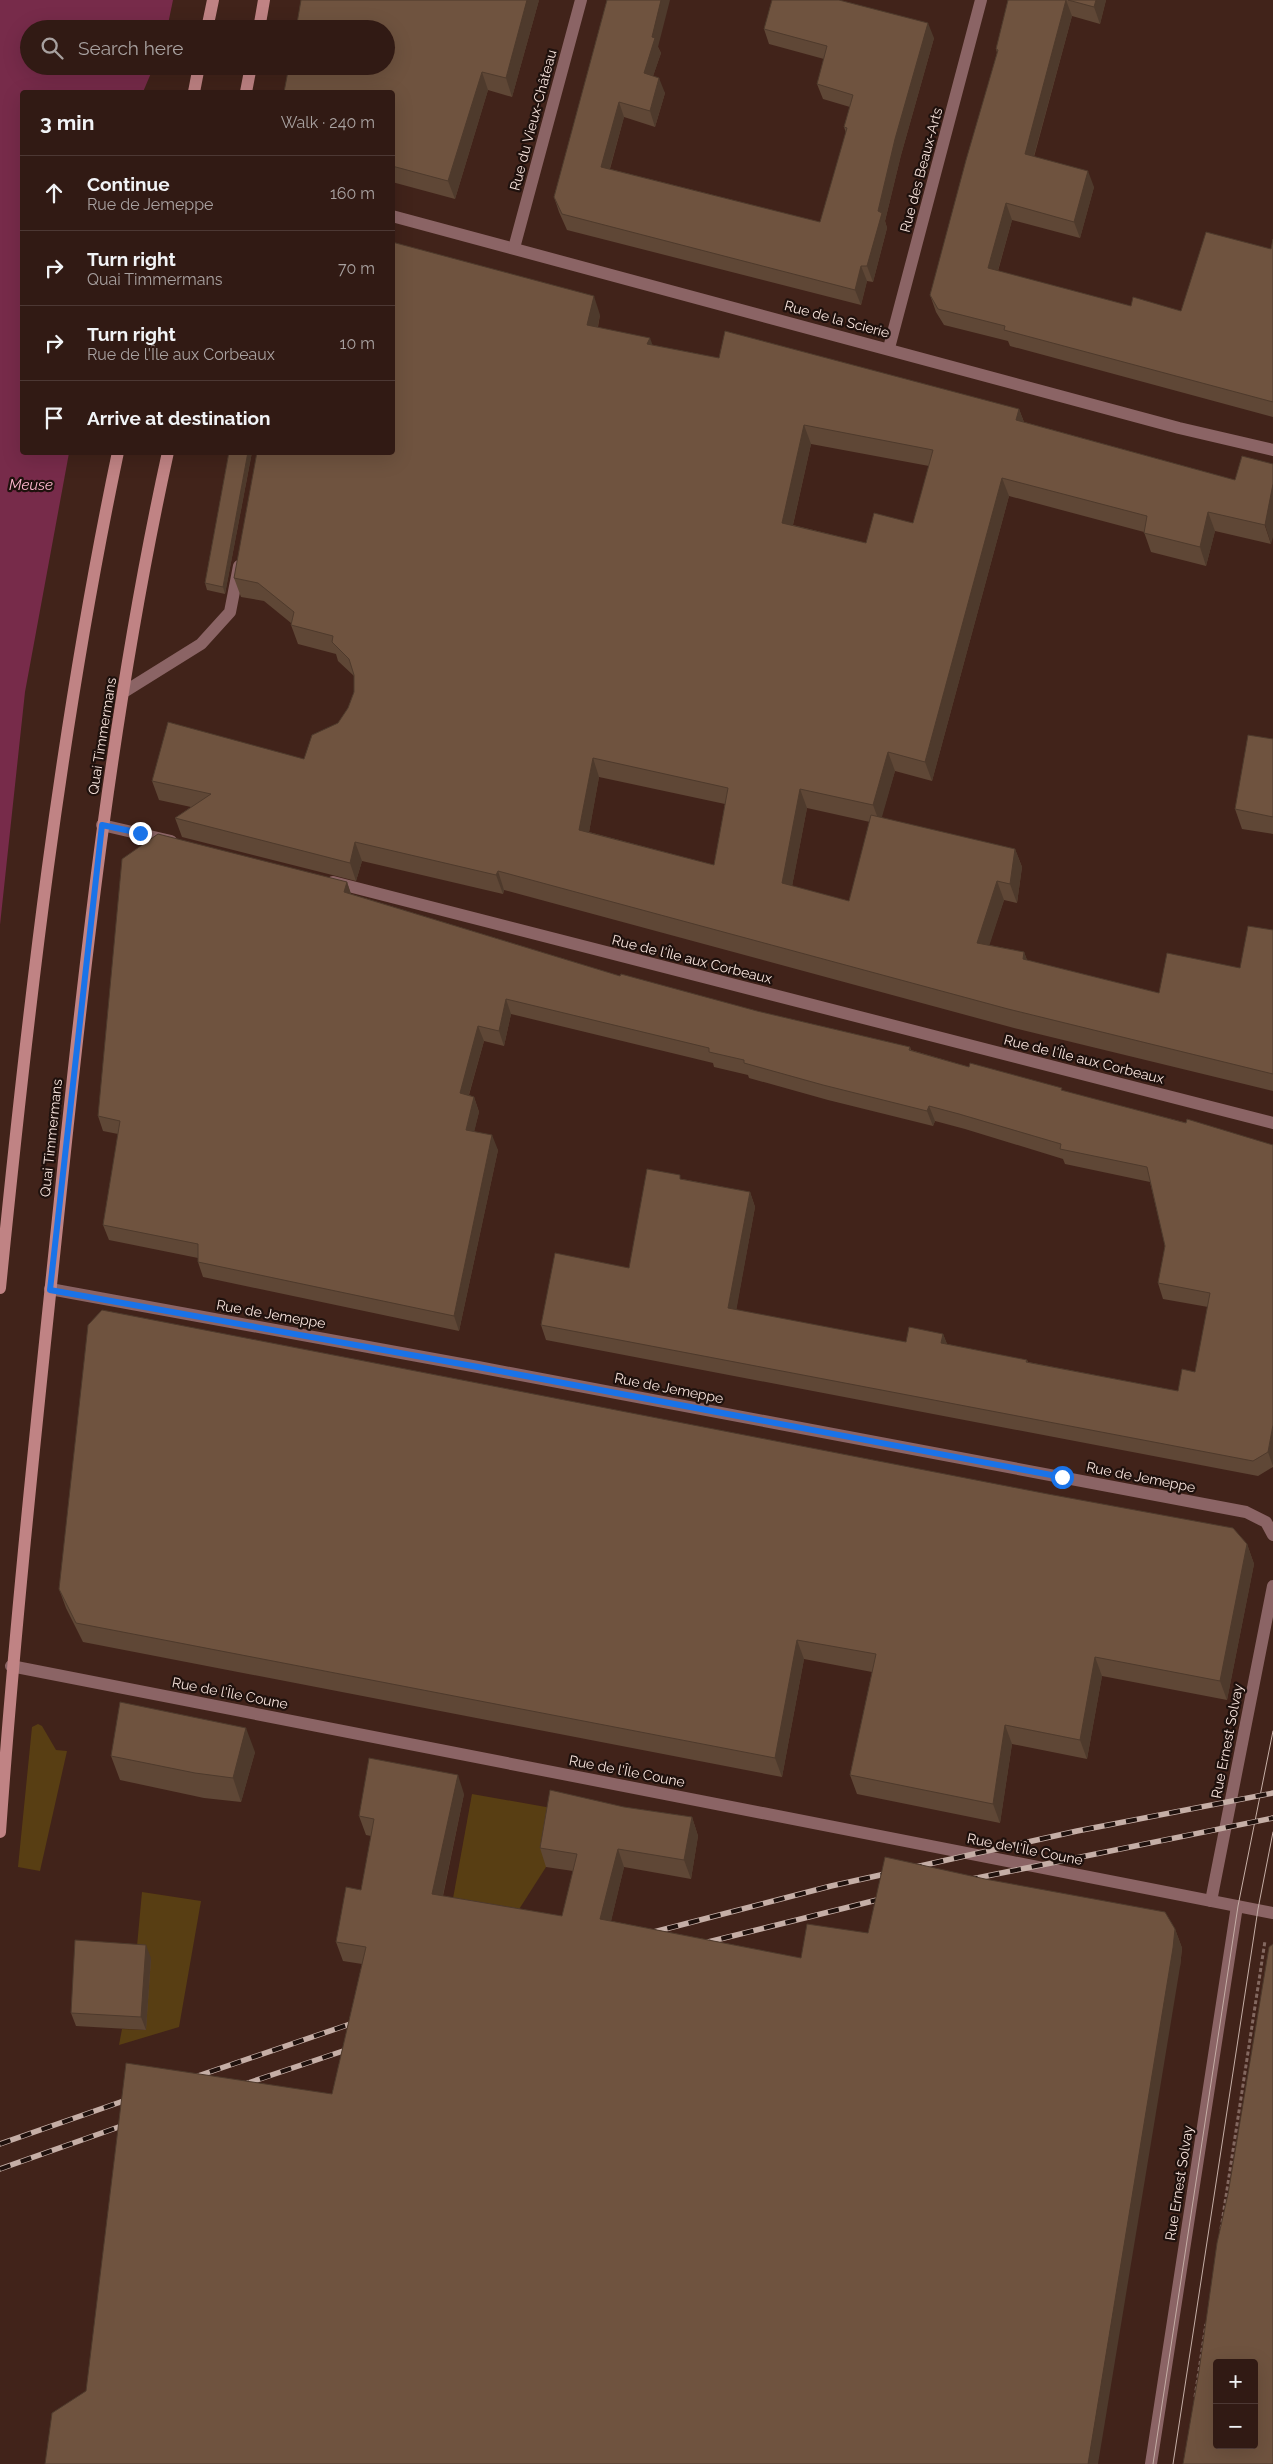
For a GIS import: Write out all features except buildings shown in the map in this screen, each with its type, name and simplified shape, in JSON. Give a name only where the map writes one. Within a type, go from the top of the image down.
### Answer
[{"type":"main road","points":[[209,20],[213,0]]},
{"type":"main road","points":[[261,20],[264,0]]},
{"type":"main road","points":[[194,90],[197,75]]},
{"type":"main road","points":[[246,90],[249,75]]},
{"type":"main road","points":[[0,1288],[54,816],[103,524],[117,455]]},
{"type":"main road","name":"Quai Timmermans","points":[[0,1832],[12,1666],[50,1290],[102,825],[150,535],[167,455]]},
{"type":"street","name":"Rue du Vieux-Château","points":[[514,248],[581,0]]},
{"type":"street","name":"Rue des Beaux-Arts","points":[[889,348],[982,0]]},
{"type":"street","name":"Rue de la Scierie","points":[[395,217],[889,348],[1179,428],[1273,450]]},
{"type":"street","points":[[124,692],[201,644],[230,612],[241,556]]},
{"type":"street","points":[[102,825],[188,845]]},
{"type":"street","name":"Rue de l'Île aux Corbeaux","points":[[324,880],[1273,1123]]},
{"type":"street","name":"Rue de Jemeppe","points":[[50,1290],[478,1367],[1246,1512],[1266,1522],[1273,1535]]},
{"type":"street","name":"Rue Ernest Solvay","points":[[1211,1901],[1273,1586]]},
{"type":"street","name":"Rue de l'Île Coune","points":[[12,1666],[1271,1912]]},
{"type":"street","name":"Rue Ernest Solvay","points":[[1152,2464],[1237,1906]]},
{"type":"path","points":[[1219,2237],[1271,1912]]},
{"type":"path","points":[[1194,2405],[1207,2316]]},
{"type":"shaded area","points":[[38,1724],[42,1726],[56,1750],[67,1751],[40,1871],[18,1867],[32,1727]]},
{"type":"shaded area","points":[[472,1794],[557,1809],[546,1867],[509,1925],[450,1915]]},
{"type":"shaded area","points":[[142,1892],[201,1901],[179,2027],[119,2045],[122,2029],[146,2030],[136,1957]]},
{"type":"water","name":"Meuse","points":[[0,0],[173,0],[169,20],[20,20],[20,75],[150,75],[144,90],[20,90],[20,455],[69,455],[25,692],[0,925]]},
{"type":"tram line","points":[[1153,2464],[1238,1906],[1273,1731]]},
{"type":"tram line","points":[[1173,2464],[1258,1909],[1273,1832]]},
{"type":"railway","points":[[911,1868],[1077,1831],[1273,1793]]},
{"type":"railway","points":[[967,1880],[1273,1818]]},
{"type":"railway","points":[[646,1934],[831,1886],[894,1872]]},
{"type":"railway","points":[[700,1944],[889,1897]]},
{"type":"railway","points":[[189,2079],[362,2020]]},
{"type":"railway","points":[[239,2086],[355,2047]]},
{"type":"railway","points":[[0,2144],[135,2097]]},
{"type":"railway","points":[[0,2169],[130,2123]]},
{"type":"route","points":[[140,833],[102,825],[50,1290],[478,1367],[1062,1477]]}]
